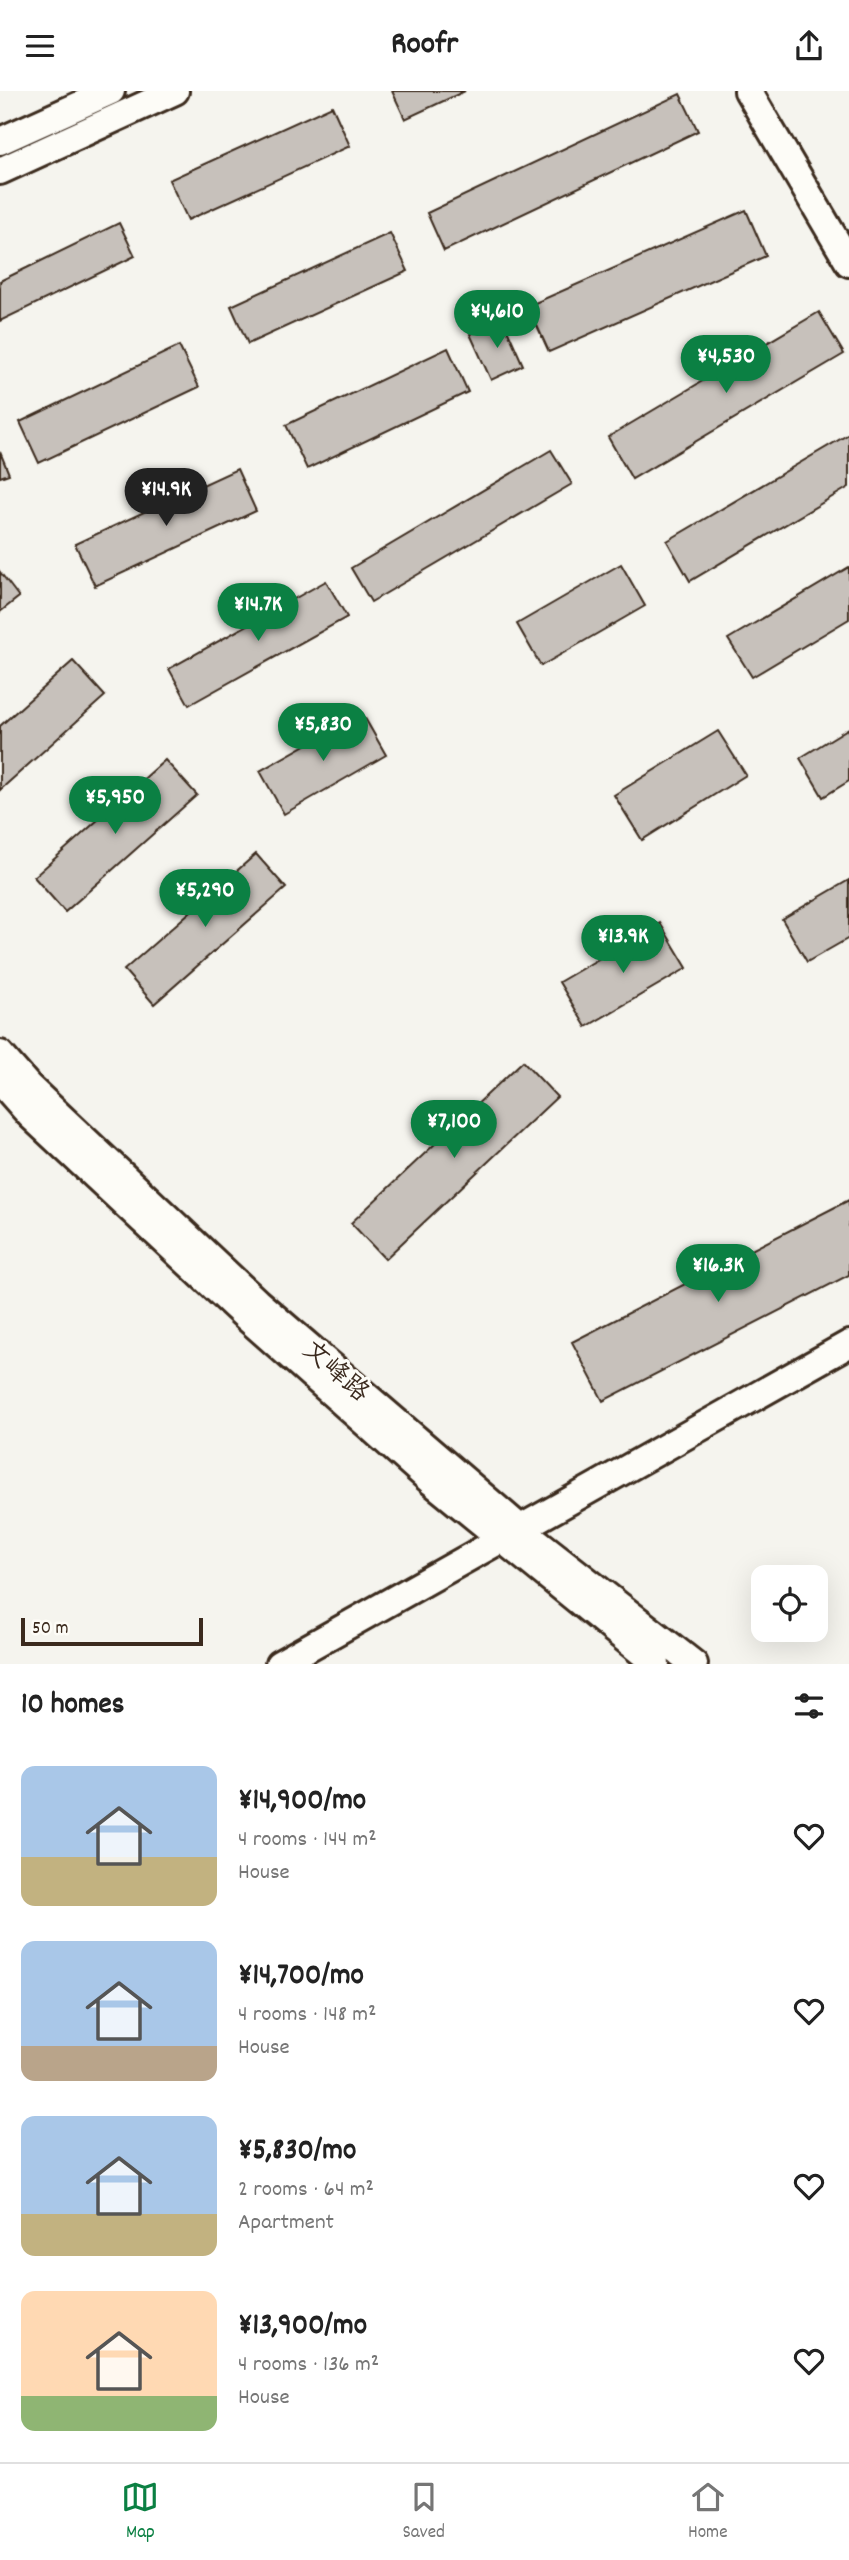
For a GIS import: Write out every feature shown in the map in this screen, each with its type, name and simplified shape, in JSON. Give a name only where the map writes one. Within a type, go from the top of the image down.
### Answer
[{"type":"street","points":[[0,141],[111,91]]},
{"type":"street","points":[[0,171],[176,91]]},
{"type":"street","points":[[748,91],[849,263]]},
{"type":"street","name":"文峰路","points":[[0,1054],[29,1087],[257,1302],[656,1664]]},
{"type":"street","name":"文峰路","points":[[0,1081],[30,1115],[245,1316],[432,1482],[512,1535],[694,1664]]},
{"type":"street","points":[[279,1664],[849,1344]]},
{"type":"building","points":[[392,91],[465,91],[405,119]]},
{"type":"building","points":[[680,94],[698,131],[444,251],[427,213]]},
{"type":"building","points":[[332,106],[350,146],[188,220],[169,180]]},
{"type":"building","points":[[746,210],[766,256],[549,352],[528,306]]},
{"type":"building","points":[[119,223],[135,256],[0,321],[0,281]]},
{"type":"building","points":[[390,233],[408,271],[248,344],[231,306]]},
{"type":"building","points":[[819,312],[844,354],[632,479],[608,437]]},
{"type":"building","points":[[503,320],[523,365],[491,380],[470,334]]},
{"type":"building","points":[[179,346],[199,387],[39,463],[20,422]]},
{"type":"building","points":[[448,348],[468,392],[307,469],[286,425]]},
{"type":"building","points":[[849,434],[849,487],[690,581],[667,541]]},
{"type":"building","points":[[551,450],[572,484],[371,602],[351,568]]},
{"type":"building","points":[[0,452],[9,474],[0,477]]},
{"type":"building","points":[[237,469],[256,511],[95,586],[75,544]]},
{"type":"building","points":[[621,564],[645,606],[541,666],[517,624]]},
{"type":"building","points":[[849,567],[849,619],[752,677],[728,639]]},
{"type":"building","points":[[0,572],[19,597],[0,612]]},
{"type":"building","points":[[326,581],[347,617],[189,705],[169,669]]},
{"type":"building","points":[[73,661],[105,696],[0,790],[0,726]]},
{"type":"building","points":[[362,713],[386,755],[284,814],[260,771]]},
{"type":"building","points":[[849,728],[849,781],[823,797],[800,758]]},
{"type":"building","points":[[718,731],[746,775],[642,840],[614,795]]},
{"type":"building","points":[[165,760],[197,795],[65,912],[34,877]]},
{"type":"building","points":[[256,854],[286,888],[154,1004],[124,970]]},
{"type":"building","points":[[849,880],[849,938],[807,962],[782,919]]},
{"type":"building","points":[[660,923],[687,968],[586,1027],[559,982]]},
{"type":"building","points":[[523,1061],[557,1097],[385,1259],[351,1223]]},
{"type":"building","points":[[849,1200],[849,1275],[603,1401],[572,1342]]}]
